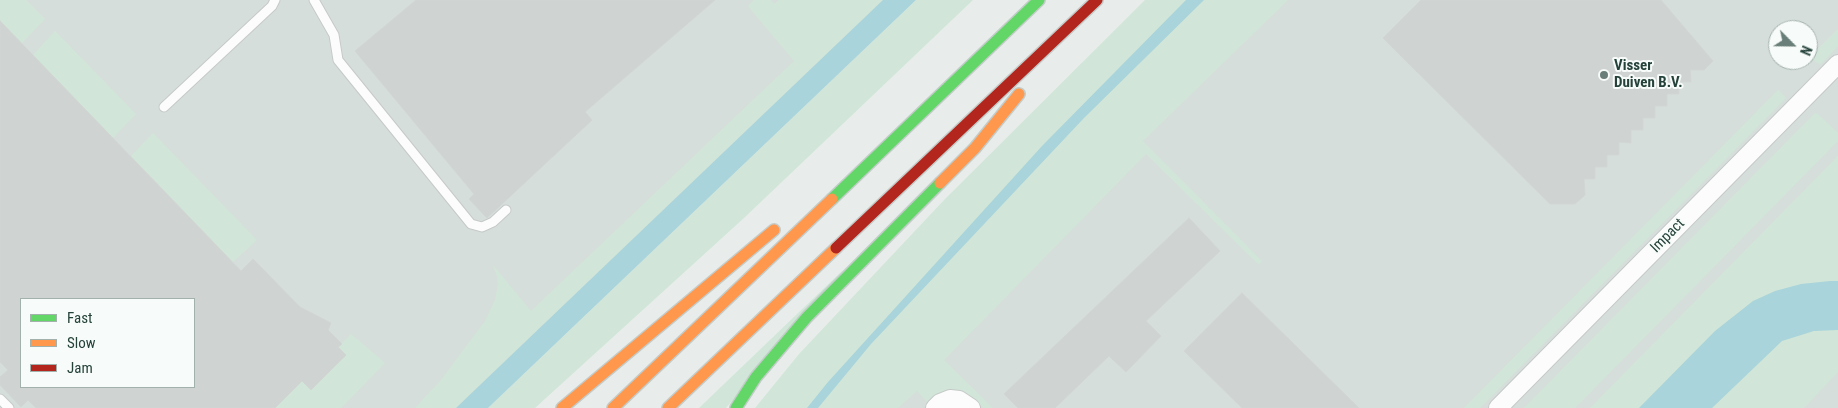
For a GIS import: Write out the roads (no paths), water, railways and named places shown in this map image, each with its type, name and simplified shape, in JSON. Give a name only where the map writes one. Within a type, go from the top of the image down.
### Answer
[{"type":"highway","points":[[613,408],[1039,0]]},
{"type":"highway","points":[[1037,74],[1098,0]]},
{"type":"highway","points":[[668,408],[1098,0]]},
{"type":"highway","points":[[844,172],[973,64]]},
{"type":"highway","points":[[736,408],[756,377],[807,317],[975,148],[1024,88]]},
{"type":"highway","points":[[562,408],[783,223]]},
{"type":"street","name":"Impact","points":[[1498,408],[1838,64]]},
{"type":"street","points":[[935,408],[940,403],[950,399],[959,400],[971,408]]},
{"type":"lane","points":[[164,107],[272,6],[275,0]]},
{"type":"lane","points":[[314,0],[334,35],[338,60],[471,224],[482,227],[493,222],[506,210]]},
{"type":"lane","points":[[0,399],[8,408]]},
{"type":"water","points":[[883,0],[916,0],[488,408],[456,408]]},
{"type":"water","points":[[1186,0],[1204,0],[1084,118],[871,344],[818,408],[807,408],[828,382],[1042,146]]},
{"type":"water","points":[[1838,281],[1838,330],[1814,331],[1782,341],[1712,408],[1639,408],[1715,331],[1753,301],[1775,291],[1801,284]]},
{"type":"place","name":"Visser Duiven B.V.","points":[[1604,75]]}]
